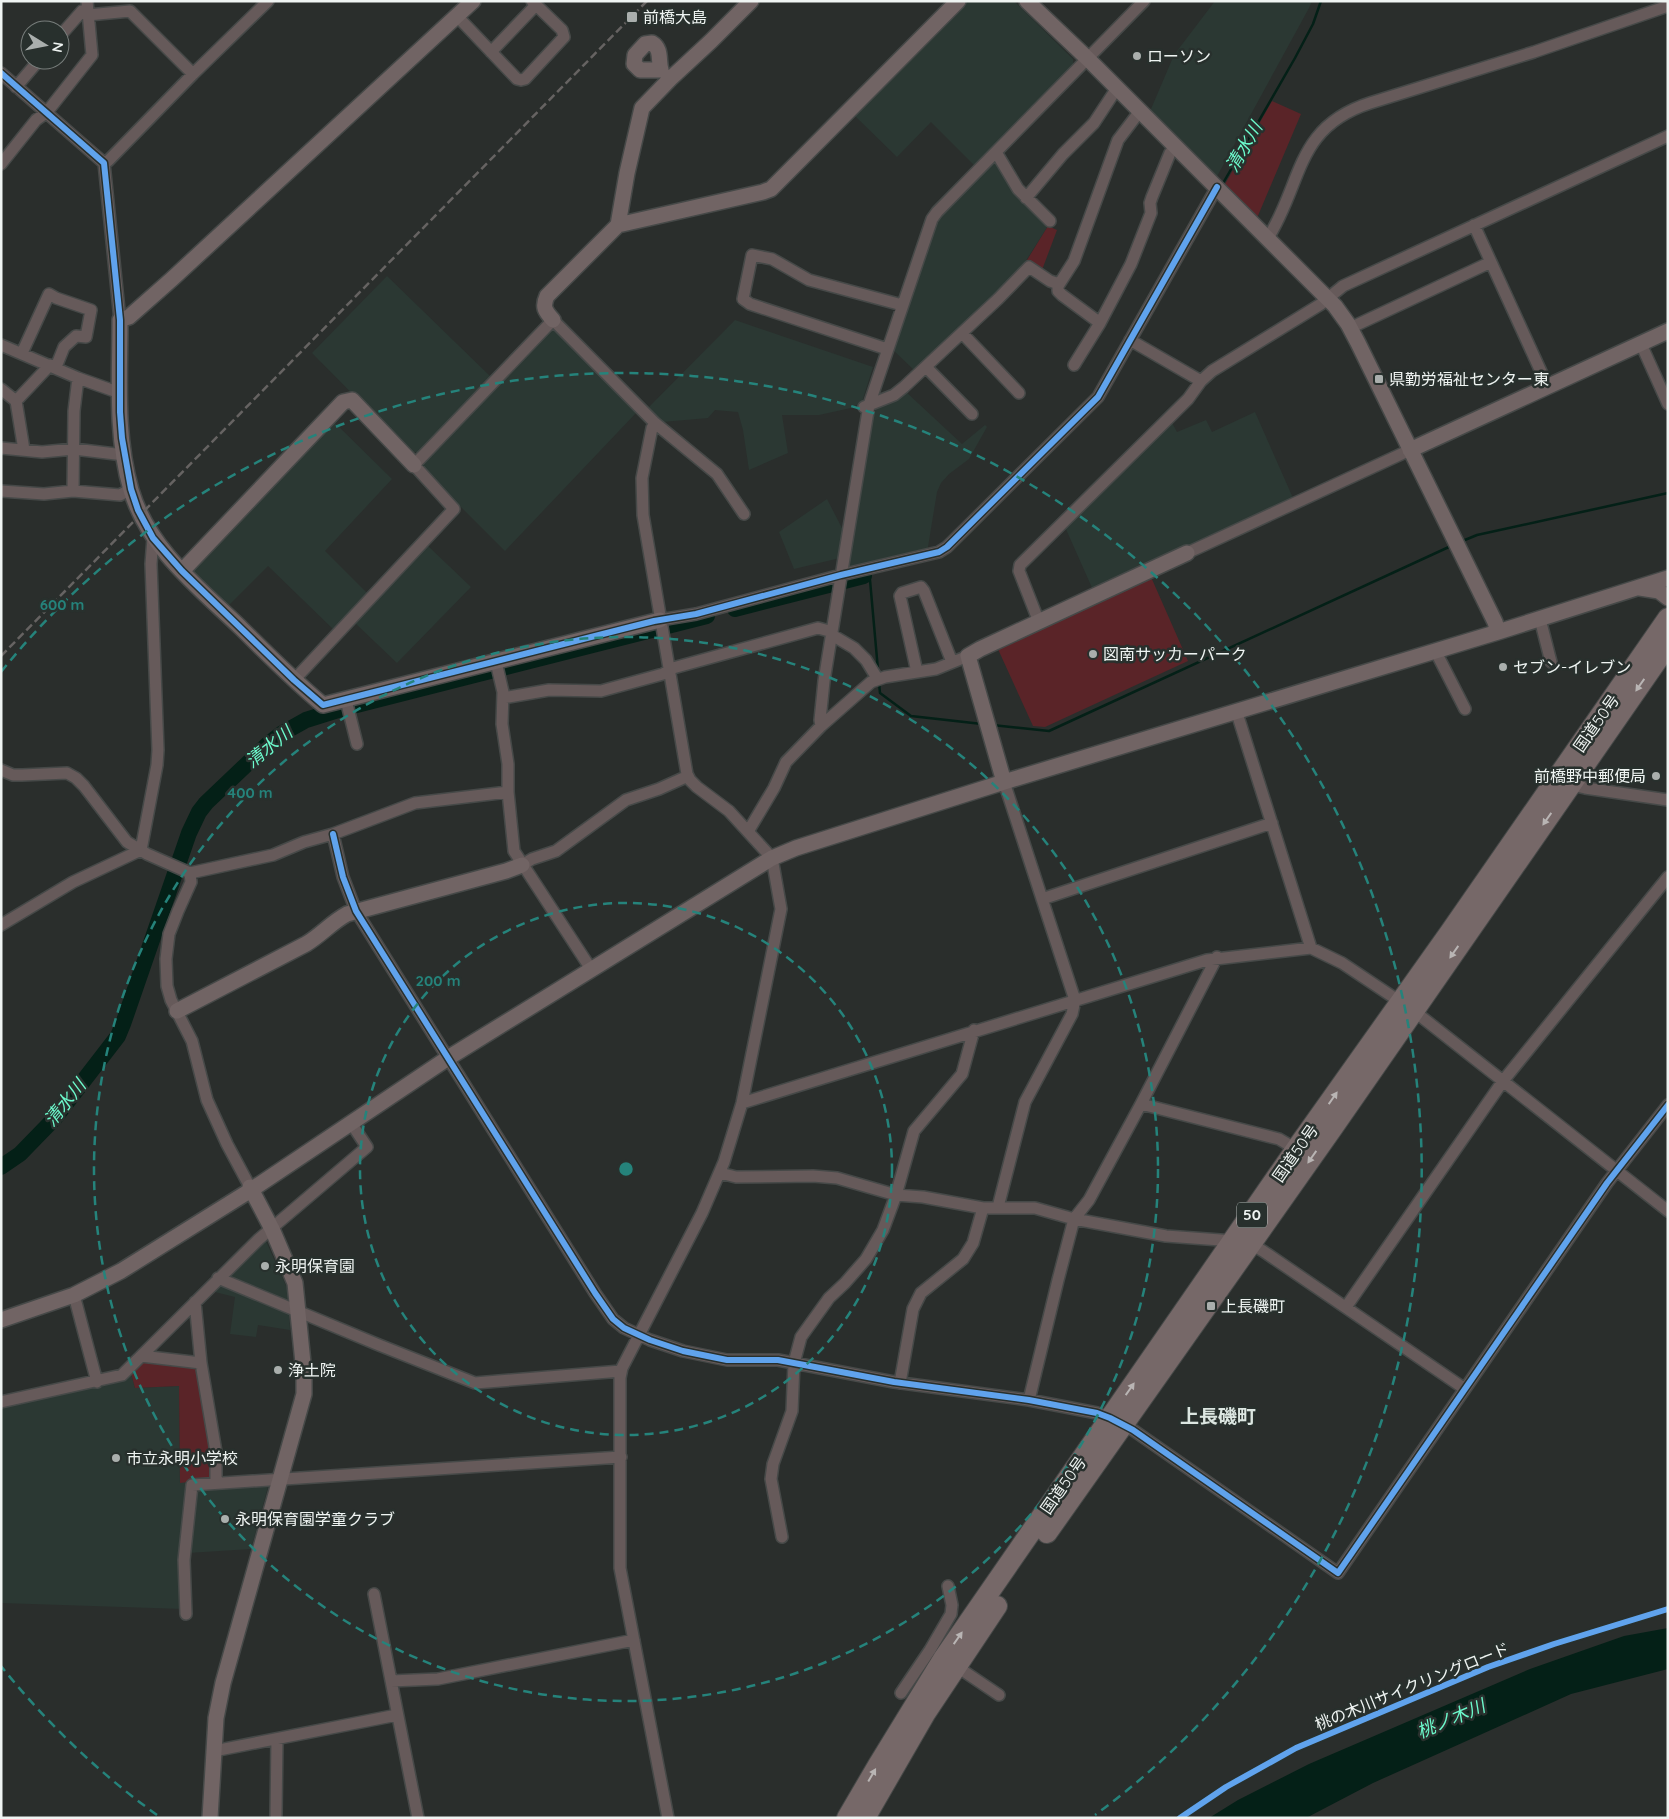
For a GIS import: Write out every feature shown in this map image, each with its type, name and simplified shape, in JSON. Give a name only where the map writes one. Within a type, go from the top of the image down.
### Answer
[{"type":"highway","name":"国道50号","points":[[847,1818],[943,1658],[1116,1421],[1408,1006],[1563,782],[1668,618]]},
{"type":"highway","name":"国道50号","points":[[1563,782],[1668,645]]},
{"type":"highway","name":"国道50号","points":[[1242,1243],[1296,1150],[1408,1006]]},
{"type":"highway","name":"国道50号","points":[[865,1818],[901,1755],[943,1658]]},
{"type":"street","points":[[104,163],[268,1]]},
{"type":"street","points":[[120,320],[129,317],[172,279],[473,1]]},
{"type":"street","points":[[618,225],[627,172],[642,108],[665,75],[711,41],[751,1]]},
{"type":"street","points":[[744,514],[717,474],[655,422],[553,320],[545,311],[543,304],[547,296],[618,225],[771,189],[958,1]]},
{"type":"street","points":[[1027,1],[1328,297],[1350,328],[1495,622],[1498,632]]},
{"type":"street","points":[[821,726],[823,691],[866,406],[934,215],[1144,1]]},
{"type":"street","points":[[457,16],[490,52],[517,79],[521,80],[525,79],[564,37],[562,30],[534,3],[490,52]]},
{"type":"street","points":[[1268,238],[1307,150],[1325,128],[1346,112],[1534,52],[1668,6]]},
{"type":"street","points":[[1,164],[92,55],[87,9]]},
{"type":"street","points":[[70,24],[82,10],[130,11],[193,74]]},
{"type":"street","points":[[16,86],[30,70]]},
{"type":"street","points":[[1,73],[104,163],[120,320],[120,393],[124,455],[131,489],[138,510],[153,538],[182,571],[294,680],[323,705],[347,705],[939,552],[1098,397],[1217,187]]},
{"type":"street","points":[[1026,198],[1063,154],[1094,123],[1117,88]]},
{"type":"street","points":[[1100,323],[1062,295],[1057,288],[1066,277],[1074,261],[1118,140],[1140,111]]},
{"type":"street","points":[[1039,622],[1019,572],[1020,565],[1188,399],[1201,381],[1212,371],[1320,304],[1343,286],[1668,136]]},
{"type":"street","points":[[1074,365],[1086,349],[1131,264],[1151,213],[1150,202],[1170,153],[1176,146]]},
{"type":"street","points":[[996,152],[1018,189],[1050,222]]},
{"type":"street","points":[[1474,225],[1548,387]]},
{"type":"street","points":[[887,349],[750,304],[743,299],[752,255],[772,259],[809,280],[902,305]]},
{"type":"street","points":[[1350,328],[1491,262]]},
{"type":"street","points":[[866,406],[894,396],[962,333],[1028,267],[1050,281],[1059,284]]},
{"type":"street","points":[[16,401],[53,366],[64,347],[76,336],[86,336],[91,310],[49,294],[22,353]]},
{"type":"street","points":[[414,465],[553,320]]},
{"type":"street","points":[[748,830],[774,788],[786,762],[821,726],[858,692],[877,678],[936,669],[968,656],[1668,331]]},
{"type":"street","points":[[962,333],[1019,394]]},
{"type":"street","points":[[1130,340],[1201,381]]},
{"type":"street","points":[[1641,344],[1668,404]]},
{"type":"street","points":[[1,345],[78,378],[120,393]]},
{"type":"street","points":[[926,367],[972,414]]},
{"type":"street","points":[[73,491],[74,411],[78,378]]},
{"type":"street","points":[[1,389],[16,401],[24,450]]},
{"type":"street","points":[[182,571],[343,402],[352,400],[454,509],[294,680]]},
{"type":"street","points":[[655,422],[652,428],[642,478],[642,505],[688,776],[697,787],[726,808],[772,858],[781,909],[742,1103],[720,1173],[702,1213],[638,1335],[621,1372],[620,1568],[668,1818]]},
{"type":"street","points":[[1,448],[42,452],[74,449],[124,455]]},
{"type":"street","points":[[1,492],[44,494],[73,491],[120,495],[131,489]]},
{"type":"street","points":[[141,850],[157,765],[158,750],[151,564],[153,538]]},
{"type":"street","points":[[1,1320],[74,1296],[121,1271],[352,1123],[448,1058],[772,858],[796,848],[1004,782],[1498,632],[1668,578]]},
{"type":"street","points":[[918,672],[900,596],[902,593],[921,587],[952,662]]},
{"type":"street","points":[[1640,588],[1658,591],[1668,598]]},
{"type":"street","points":[[1540,619],[1551,662]]},
{"type":"street","points":[[503,698],[549,690],[601,691],[811,629],[824,630],[848,643],[861,654],[877,678]]},
{"type":"street","points":[[1438,650],[1439,658],[1465,709]]},
{"type":"street","points":[[968,656],[1004,782],[1075,1000],[1072,1014],[1025,1102],[998,1207]]},
{"type":"street","points":[[498,667],[503,698],[502,724],[508,764],[508,792],[514,851],[591,969]]},
{"type":"street","points":[[347,705],[357,744]]},
{"type":"street","points":[[1236,710],[1244,742],[1272,823],[1311,948]]},
{"type":"street","points":[[1,770],[13,775],[52,772],[67,773],[84,786],[127,842],[190,873],[264,858],[304,842],[333,834],[414,802],[508,792]]},
{"type":"street","points":[[177,1011],[306,944],[324,932],[338,919],[356,911],[506,871],[522,865],[532,859],[556,851],[626,800],[659,789],[688,776]]},
{"type":"street","points":[[1563,782],[1668,800]]},
{"type":"street","points":[[1042,899],[1272,823]]},
{"type":"street","points":[[333,834],[345,884],[356,911],[613,1319],[624,1328],[650,1340],[726,1360],[778,1360],[900,1383],[1029,1400],[1097,1413],[1116,1421],[1338,1573],[1617,1170],[1668,1105]]},
{"type":"street","points":[[1,925],[73,882],[141,850]]},
{"type":"street","points":[[190,873],[191,882],[172,924],[166,952],[167,986],[192,1041],[207,1100],[227,1144],[272,1229],[295,1283],[304,1373],[304,1394],[216,1718],[210,1818]]},
{"type":"street","points":[[1346,1307],[1503,1081],[1668,877]]},
{"type":"street","points":[[742,1103],[974,1030],[1217,958],[1311,948],[1342,963],[1408,1006],[1668,1211]]},
{"type":"street","points":[[1029,1400],[1074,1219],[1089,1200],[1217,958]]},
{"type":"street","points":[[782,1537],[771,1479],[773,1464],[792,1410],[794,1363],[801,1337],[829,1298],[845,1283],[866,1258],[883,1230],[896,1195],[914,1131],[962,1074],[974,1030]]},
{"type":"street","points":[[1141,1104],[1279,1139],[1296,1150]]},
{"type":"street","points":[[1,1402],[122,1375],[218,1278],[367,1147],[352,1123]]},
{"type":"street","points":[[720,1173],[736,1177],[813,1176],[837,1178],[896,1195],[923,1196],[983,1208],[1036,1208],[1074,1219],[1166,1236],[1242,1243],[1263,1251],[1465,1389]]},
{"type":"street","points":[[900,1383],[913,1309],[921,1293],[963,1259],[973,1243],[983,1208]]},
{"type":"street","points":[[218,1278],[476,1383],[621,1372]]},
{"type":"street","points":[[74,1296],[97,1382]]},
{"type":"street","points":[[195,1302],[201,1363],[216,1452],[216,1483]]},
{"type":"street","points":[[141,1356],[201,1363]]},
{"type":"street","points":[[186,1614],[184,1560],[192,1485],[621,1457]]},
{"type":"street","points":[[901,1693],[943,1658],[952,1605],[948,1586]]},
{"type":"street","points":[[374,1594],[418,1818]]},
{"type":"street","points":[[391,1681],[438,1679],[634,1640]]},
{"type":"street","points":[[943,1658],[999,1695]]},
{"type":"street","points":[[214,1751],[397,1715]]},
{"type":"street","points":[[276,1815],[277,1739]]},
{"type":"shaded area","points":[[966,1],[1014,1],[1073,59],[1073,65],[974,165],[931,122],[897,157],[856,117],[856,113]]},
{"type":"shaded area","points":[[1215,1],[1312,1],[1215,180],[1148,116],[1174,55]]},
{"type":"shaded area","points":[[1272,101],[1301,114],[1257,218],[1224,186]]},
{"type":"shaded area","points":[[992,162],[997,163],[1048,226],[1020,270],[914,370],[891,348],[933,222]]},
{"type":"shaded area","points":[[1048,226],[1057,230],[1042,270],[1027,260]]},
{"type":"shaded area","points":[[387,276],[491,377],[419,452],[410,452],[312,353]]},
{"type":"shaded area","points":[[735,320],[873,367],[862,402],[851,408],[819,415],[782,415],[788,453],[749,470],[743,430],[738,412],[715,410],[708,418],[662,422],[649,407]]},
{"type":"shaded area","points":[[554,329],[636,413],[505,551],[421,467],[423,460],[549,330]]},
{"type":"shaded area","points":[[905,391],[962,444],[985,425],[987,427],[969,459],[949,474],[941,483],[937,492],[927,553],[846,573],[873,411]]},
{"type":"shaded area","points":[[1255,412],[1293,498],[1093,590],[1065,527],[1171,421],[1177,432],[1206,420],[1212,432]]},
{"type":"shaded area","points":[[333,421],[392,479],[325,551],[367,593],[333,629],[268,566],[227,607],[194,575],[194,565]]},
{"type":"shaded area","points":[[827,499],[843,530],[840,558],[794,569],[779,532]]},
{"type":"shaded area","points":[[427,545],[471,587],[397,663],[354,622]]},
{"type":"shaded area","name":"図南サッカーパーク","points":[[1151,577],[1188,661],[1045,727],[1033,726],[997,647]]},
{"type":"shaded area","points":[[266,1241],[287,1288],[288,1298],[285,1301],[229,1278],[229,1275],[262,1242]]},
{"type":"shaded area","points":[[219,1283],[289,1310],[290,1330],[258,1325],[256,1337],[230,1334],[235,1297],[211,1291]]},
{"type":"shaded area","points":[[143,1361],[196,1366],[214,1450],[214,1479],[180,1483],[179,1386],[135,1388],[131,1373]]},
{"type":"shaded area","points":[[131,1373],[135,1388],[179,1386],[180,1482],[188,1482],[183,1609],[1,1603],[1,1406]]},
{"type":"shaded area","name":"永明保育園学童クラブ","points":[[269,1483],[251,1549],[188,1553],[194,1489]]},
{"type":"water","name":"桃ノ木川","points":[[1668,1628],[1668,1669],[1571,1694],[1373,1783],[1306,1818],[1209,1818],[1238,1800],[1309,1764],[1530,1669],[1624,1636]]},
{"type":"waterway","name":"清水川","points":[[1222,185],[1295,58],[1313,24],[1321,1]]},
{"type":"waterway","points":[[1460,542],[1477,535],[1668,493]]},
{"type":"waterway","points":[[992,725],[1049,731],[1451,546]]},
{"type":"waterway","points":[[864,576],[870,580],[878,670]]},
{"type":"waterway","name":"清水川","points":[[735,609],[864,576]]},
{"type":"waterway","name":"清水川","points":[[1,1167],[20,1154],[54,1119],[118,1036],[189,833],[199,812],[268,744],[281,734],[306,720],[341,709],[707,616]]},
{"type":"waterway","points":[[879,683],[880,693],[911,716],[982,724]]},
{"type":"railway","points":[[1,656],[647,1]]},
{"type":"cycle path","points":[[1,73],[104,163],[120,320],[120,412],[122,438],[131,489],[138,510],[153,538],[182,571],[294,680],[323,705],[654,621],[696,614],[841,575],[939,552],[947,547],[1098,397],[1217,187]]},
{"type":"cycle path","points":[[333,834],[343,877],[356,911],[595,1293],[613,1319],[624,1328],[650,1340],[683,1351],[727,1360],[778,1360],[894,1382],[1029,1400],[1097,1413],[1133,1430],[1338,1573],[1607,1183],[1668,1105]]},
{"type":"cycle path","name":"桃の木川サイクリングロード","points":[[1180,1818],[1226,1787],[1296,1748],[1488,1667],[1554,1644],[1668,1609]]},
{"type":"place","name":"前橋大島","points":[[632,17]]},
{"type":"place","name":"ローソン","points":[[1137,56]]},
{"type":"place","name":"県勤労福祉センター東","points":[[1379,379]]},
{"type":"place","name":"図南サッカーパーク","points":[[1093,654]]},
{"type":"place","name":"セブン-イレブン","points":[[1503,667]]},
{"type":"place","name":"前橋野中郵便局","points":[[1656,776]]},
{"type":"place","name":"永明保育園","points":[[265,1266]]},
{"type":"place","name":"上長磯町","points":[[1211,1306]]},
{"type":"place","name":"浄土院","points":[[278,1370]]},
{"type":"place","name":"市立永明小学校","points":[[116,1458]]},
{"type":"place","name":"永明保育園学童クラブ","points":[[225,1519]]},
{"type":"district","name":"上長磯町","points":[[1218,1416]]}]
